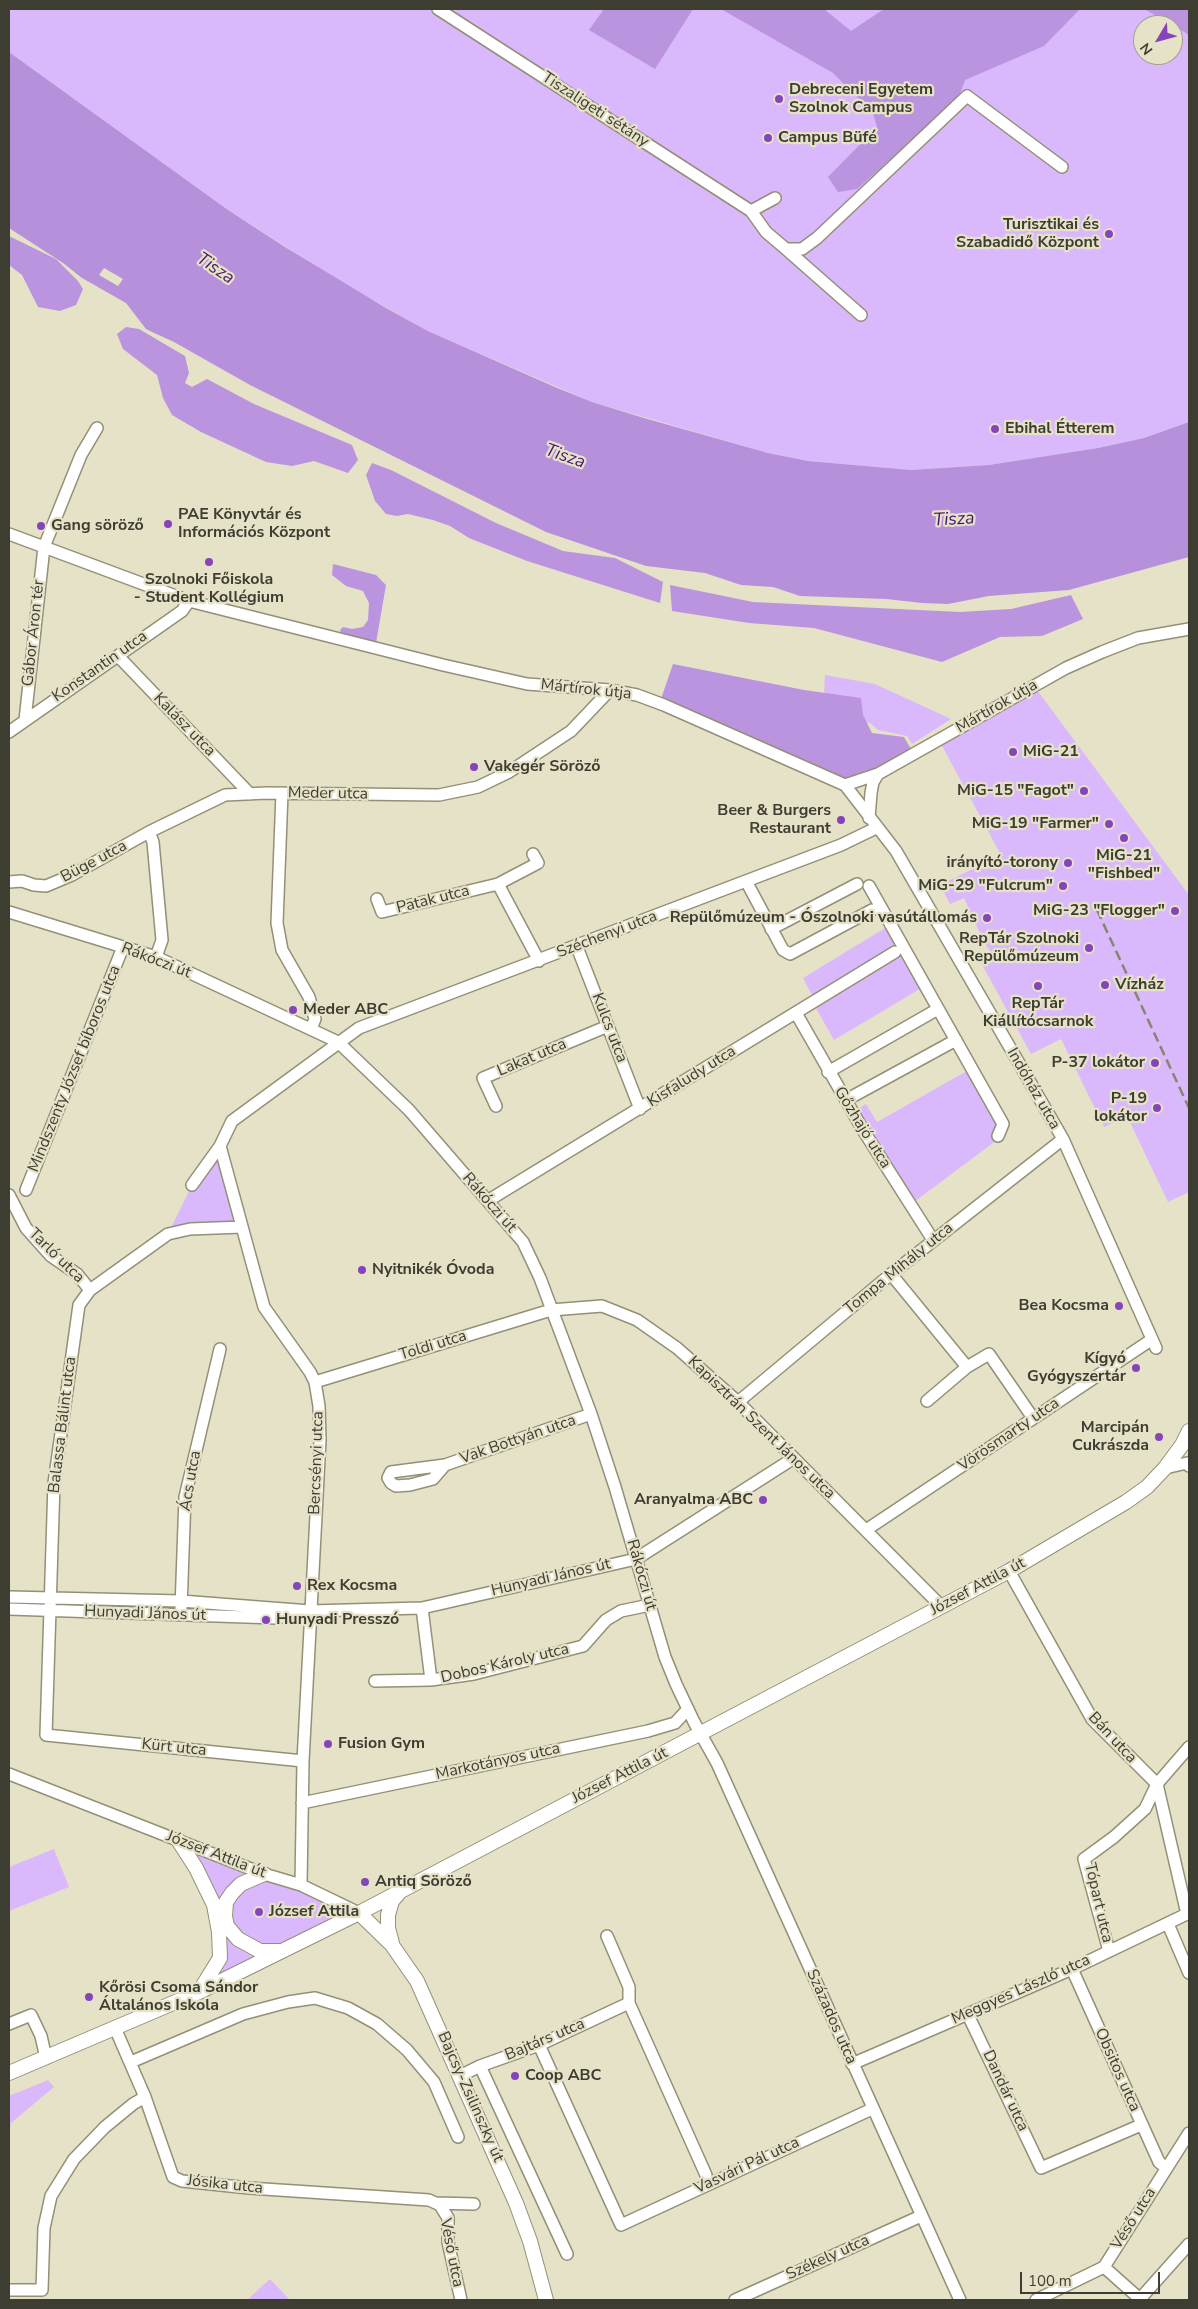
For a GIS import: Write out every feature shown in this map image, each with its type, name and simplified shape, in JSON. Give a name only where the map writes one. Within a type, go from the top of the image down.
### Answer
[{"type":"main road","name":"József Attila út","points":[[359,1913],[1009,1571],[1126,1502],[1147,1487],[1165,1468],[1182,1445],[1189,1431]]},
{"type":"main road","points":[[178,1840],[196,1868],[214,1905],[219,1932],[220,1958],[199,1992]]},
{"type":"main road","points":[[264,1874],[241,1884],[232,1892],[226,1902],[225,1916],[227,1926],[238,1939],[260,1951],[279,1952]]},
{"type":"main road","points":[[392,1945],[388,1928],[388,1915],[392,1901],[398,1894]]},
{"type":"main road","points":[[9,2073],[199,1992],[359,1913]]},
{"type":"main road","name":"Bajcsy-Zsilinszky út","points":[[359,1913],[392,1945],[417,1981],[498,2160],[530,2241],[546,2300]]},
{"type":"street","name":"Tiszaligeti sétány","points":[[438,9],[752,211],[766,232],[861,314]]},
{"type":"street","points":[[786,249],[802,249],[817,238],[967,96],[1062,167]]},
{"type":"street","points":[[752,211],[775,198]]},
{"type":"street","name":"Gábor Áron tér","points":[[25,720],[44,547],[81,455],[97,428]]},
{"type":"street","name":"Mártírok útja","points":[[9,534],[189,601],[443,666],[527,684],[610,690],[637,695],[664,705],[845,785],[878,774],[1066,668],[1138,638],[1189,629]]},
{"type":"street","name":"Konstantin utca","points":[[9,732],[182,611],[189,601]]},
{"type":"street","name":"Kalász utca","points":[[118,656],[250,794]]},
{"type":"street","name":"Meder utca","points":[[149,832],[225,795],[282,793],[439,795],[478,787],[509,772],[571,731],[610,690]]},
{"type":"street","points":[[872,823],[870,793],[873,782],[878,774]]},
{"type":"street","name":"Indóház utca","points":[[845,785],[872,823],[896,852],[1063,1139],[1154,1344]]},
{"type":"street","points":[[282,793],[277,923],[282,950],[309,997],[314,1019],[311,1029]]},
{"type":"street","name":"Széchenyi utca","points":[[338,1042],[359,1028],[840,844],[872,823]]},
{"type":"street","points":[[149,832],[153,842],[162,940],[156,958]]},
{"type":"street","name":"Büge utca","points":[[9,882],[22,880],[34,885],[46,886],[72,876],[149,832]]},
{"type":"street","name":"Patak utca","points":[[378,899],[382,912],[498,884],[538,863],[533,854]]},
{"type":"street","points":[[746,881],[782,950],[790,954],[872,910]]},
{"type":"street","points":[[498,884],[539,960]]},
{"type":"street","points":[[771,929],[863,885],[938,1009],[1004,1124],[998,1136]]},
{"type":"street","name":"Rákóczi út","points":[[9,912],[156,958],[338,1042],[409,1110],[489,1200],[523,1242],[540,1278],[591,1414],[665,1657],[688,1710],[701,1734]]},
{"type":"street","name":"Kulcs utca","points":[[577,946],[640,1109]]},
{"type":"street","name":"Mindszenty József bíboros utca","points":[[26,1190],[124,947]]},
{"type":"street","name":"Kisfaludy utca","points":[[489,1200],[895,952]]},
{"type":"street","points":[[828,1072],[938,1009]]},
{"type":"street","name":"Gőzhajó utca","points":[[796,1013],[828,1072],[863,1130],[933,1240]]},
{"type":"street","name":"Lakat utca","points":[[496,1106],[483,1078],[608,1026]]},
{"type":"street","points":[[846,1100],[956,1040]]},
{"type":"street","points":[[192,1185],[220,1146],[232,1121],[338,1042]]},
{"type":"street","name":"Tompa Mihály utca","points":[[738,1402],[933,1240],[1063,1139]]},
{"type":"street","name":"Bercsényi utca","points":[[220,1146],[264,1307],[302,1358],[315,1382],[319,1406],[320,1440],[303,1761],[301,1885]]},
{"type":"street","name":"Tarló utca","points":[[9,1195],[26,1228],[51,1256],[77,1274],[90,1290]]},
{"type":"street","name":"Balassa Bálint utca","points":[[46,1735],[54,1483],[79,1306],[90,1290],[168,1234],[190,1229],[242,1227]]},
{"type":"street","points":[[891,1274],[967,1367]]},
{"type":"street","name":"Kapisztrán Szent János utca","points":[[551,1310],[602,1306],[637,1320],[677,1348],[738,1402],[942,1606]]},
{"type":"street","name":"Toldi utca","points":[[315,1382],[551,1310]]},
{"type":"street","name":"Vörösmarty utca","points":[[866,1530],[1033,1418],[1154,1344]]},
{"type":"street","name":"Ács utca","points":[[180,1614],[185,1497],[220,1350]]},
{"type":"street","points":[[927,1401],[967,1367],[989,1354],[1033,1418]]},
{"type":"street","name":"Vak Bottyán utca","points":[[446,1465],[591,1414]]},
{"type":"street","name":"Hunyadi János út","points":[[9,1597],[181,1601],[310,1611],[422,1608],[636,1559],[794,1458]]},
{"type":"street","points":[[1165,1468],[1187,1462],[1189,1466]]},
{"type":"street","name":"Bán utca","points":[[1009,1571],[1092,1718],[1157,1784]]},
{"type":"street","name":"Dobos Károly utca","points":[[375,1681],[431,1680],[474,1674],[583,1646],[606,1620],[621,1611],[650,1605]]},
{"type":"street","points":[[422,1608],[431,1680]]},
{"type":"street","name":"Hunyadi János út","points":[[9,1609],[276,1618],[310,1611]]},
{"type":"street","name":"Markotányos utca","points":[[302,1803],[648,1731],[675,1723],[688,1710]]},
{"type":"street","name":"Százados utca","points":[[701,1734],[717,1763],[960,2300]]},
{"type":"street","name":"Kürt utca","points":[[46,1735],[303,1761]]},
{"type":"street","name":"Tópart utca","points":[[1109,1951],[1084,1859],[1145,1809],[1157,1784],[1189,1747]]},
{"type":"street","name":"József Attila út","points":[[9,1774],[264,1874],[301,1885],[359,1913]]},
{"type":"street","points":[[1157,1784],[1188,1913]]},
{"type":"street","name":"Meggyes László utca","points":[[852,2064],[1072,1969],[1188,1913]]},
{"type":"street","points":[[1168,1924],[1189,1973]]},
{"type":"street","points":[[607,1936],[628,1987],[629,2003],[706,2175]]},
{"type":"street","name":"Obsitos utca","points":[[1072,1969],[1159,2162],[1166,2168]]},
{"type":"street","points":[[131,2062],[243,2014],[288,2002],[315,1998],[348,2008],[377,2024],[407,2050],[434,2082],[458,2136]]},
{"type":"street","name":"Bajtárs utca","points":[[460,2076],[480,2066],[538,2045],[629,2003]]},
{"type":"street","points":[[9,2024],[31,2015],[41,2036],[46,2058]]},
{"type":"street","name":"Dandár utca","points":[[968,2015],[1041,2168],[1142,2125]]},
{"type":"street","name":"Jósika utca","points":[[116,2028],[145,2097],[173,2178],[182,2181],[249,2188],[429,2200],[438,2204],[474,2204]]},
{"type":"street","name":"Vasvári Pál utca","points":[[538,2045],[622,2224],[872,2109]]},
{"type":"street","points":[[480,2066],[567,2254]]},
{"type":"street","points":[[9,2290],[42,2290],[44,2228],[51,2196],[74,2159],[105,2127],[132,2104],[145,2097]]},
{"type":"street","name":"Véső utca","points":[[1036,2300],[1104,2267],[1189,2133]]},
{"type":"street","name":"Véső utca","points":[[438,2204],[448,2218],[448,2242],[461,2300]]},
{"type":"street","name":"Székely utca","points":[[735,2300],[921,2216]]},
{"type":"street","points":[[1104,2267],[1140,2300],[1189,2244]]},
{"type":"shaded area","points":[[9,9],[1189,9],[1189,422],[1144,438],[1098,448],[989,465],[911,470],[808,461],[768,453],[592,402],[428,331],[341,282],[228,210],[9,52]]},
{"type":"shaded area","points":[[604,9],[693,9],[655,69],[589,30]]},
{"type":"shaded area","points":[[721,9],[824,9],[851,31],[884,9],[1080,9],[1044,46],[965,80],[958,99],[857,189],[838,192],[828,177],[877,127],[873,113],[833,73]]},
{"type":"shaded area","points":[[1144,9],[1189,9],[1189,35],[1183,31],[1183,15],[1155,15]]},
{"type":"shaded area","points":[[9,236],[56,259],[78,281],[83,289],[76,305],[60,311],[38,307],[22,275],[9,265]]},
{"type":"shaded area","points":[[126,327],[139,329],[185,356],[189,373],[185,383],[192,387],[207,379],[254,404],[352,445],[358,460],[348,473],[314,461],[292,466],[266,462],[201,432],[172,415],[163,398],[157,375],[123,349],[117,334]]},
{"type":"shaded area","points":[[372,463],[391,470],[496,523],[563,551],[615,558],[663,582],[660,603],[527,561],[469,538],[450,526],[433,520],[408,514],[397,516],[386,514],[375,501],[366,475]]},
{"type":"shaded area","points":[[333,564],[376,575],[386,585],[376,643],[342,635],[340,630],[343,627],[352,629],[363,627],[368,620],[369,603],[363,591],[346,586],[332,575]]},
{"type":"shaded area","points":[[670,585],[753,602],[960,612],[1011,609],[1071,595],[1083,619],[1042,636],[1000,637],[942,662],[814,628],[749,623],[672,611]]},
{"type":"shaded area","points":[[673,664],[804,690],[861,698],[863,715],[872,733],[904,737],[914,754],[845,785],[661,699]]},
{"type":"shaded area","points":[[825,675],[875,684],[951,719],[912,744],[907,736],[878,730],[870,723],[838,716],[824,695]]},
{"type":"shaded area","name":"RepTár Szolnoki Repülőmúzeum","points":[[1037,690],[1189,895],[1189,1192],[1168,1202],[1127,1116],[1104,1127],[1061,1039],[1031,1054],[979,959],[991,952],[985,944],[964,898],[950,904],[940,885],[1001,855],[941,744]]},
{"type":"shaded area","points":[[890,925],[925,986],[834,1040],[813,1003],[815,1001],[803,978]]},
{"type":"shaded area","points":[[972,1068],[1005,1134],[914,1202],[853,1112],[866,1104],[877,1122]]},
{"type":"shaded area","points":[[220,1146],[242,1227],[168,1234],[192,1185]]},
{"type":"shaded area","points":[[178,1840],[359,1913],[199,1992],[213,1972],[219,1932]]},
{"type":"shaded area","points":[[54,1849],[69,1887],[9,1911],[9,1867]]},
{"type":"shaded area","points":[[48,2080],[54,2087],[11,2123],[9,2135],[9,2096]]},
{"type":"shaded area","points":[[270,2279],[290,2300],[247,2300]]},
{"type":"water","name":"Tisza","points":[[9,52],[228,210],[386,308],[428,331],[592,402],[768,453],[808,461],[911,470],[989,465],[1098,448],[1144,438],[1189,422],[1189,557],[1069,590],[989,596],[948,604],[922,603],[886,599],[800,596],[773,587],[741,585],[705,573],[646,566],[546,532],[250,385],[174,342],[146,329],[126,303],[82,278],[63,263],[9,228]]},
{"type":"pier","points":[[104,268],[123,279],[118,286],[99,275]]},
{"type":"railway","points":[[1097,910],[1189,1108]]},
{"type":"place","name":"Debreceni Egyetem Szolnok Campus","points":[[779,99]]},
{"type":"place","name":"Campus Büfé","points":[[768,138]]},
{"type":"place","name":"Turisztikai és Szabadidő Központ","points":[[1109,234]]},
{"type":"place","name":"Ebihal Étterem","points":[[995,429]]},
{"type":"place","name":"PAE Könyvtár és Információs Központ","points":[[168,524]]},
{"type":"place","name":"Gang söröző","points":[[41,526]]},
{"type":"place","name":"Szolnoki Főiskola - Student Kollégium","points":[[209,562]]},
{"type":"place","name":"MiG-21","points":[[1013,752]]},
{"type":"place","name":"Vakegér Söröző","points":[[474,767]]},
{"type":"place","name":"MiG-15 \"Fagot\"","points":[[1084,791]]},
{"type":"place","name":"Beer & Burgers Restaurant","points":[[841,820]]},
{"type":"place","name":"MiG-19 \"Farmer\"","points":[[1109,824]]},
{"type":"place","name":"MiG-21 \"Fishbed\"","points":[[1124,838]]},
{"type":"place","name":"irányító-torony","points":[[1068,863]]},
{"type":"place","name":"MiG-29 \"Fulcrum\"","points":[[1063,886]]},
{"type":"place","name":"MiG-23 \"Flogger\"","points":[[1175,911]]},
{"type":"place","name":"Repülőmúzeum - Ószolnoki vasútállomás","points":[[987,918]]},
{"type":"place","name":"RepTár Szolnoki Repülőmúzeum","points":[[1089,948]]},
{"type":"place","name":"Vízház","points":[[1105,985]]},
{"type":"place","name":"RepTár Kiállítócsarnok","points":[[1038,986]]},
{"type":"place","name":"Meder ABC","points":[[293,1010]]},
{"type":"place","name":"P-37 lokátor","points":[[1155,1063]]},
{"type":"place","name":"P-19 lokátor","points":[[1157,1108]]},
{"type":"place","name":"Nyitnikék Óvoda","points":[[362,1270]]},
{"type":"place","name":"Bea Kocsma","points":[[1119,1306]]},
{"type":"place","name":"Kígyó Gyógyszertár","points":[[1136,1368]]},
{"type":"place","name":"Marcipán Cukrászda","points":[[1159,1437]]},
{"type":"place","name":"Aranyalma ABC","points":[[763,1500]]},
{"type":"place","name":"Rex Kocsma","points":[[297,1586]]},
{"type":"place","name":"Hunyadi Presszó","points":[[266,1620]]},
{"type":"place","name":"Fusion Gym","points":[[328,1744]]},
{"type":"place","name":"Antiq Söröző","points":[[365,1882]]},
{"type":"place","name":"József Attila","points":[[259,1912]]},
{"type":"place","name":"Kőrösi Csoma Sándor Általános Iskola","points":[[89,1997]]},
{"type":"place","name":"Coop ABC","points":[[515,2076]]}]
